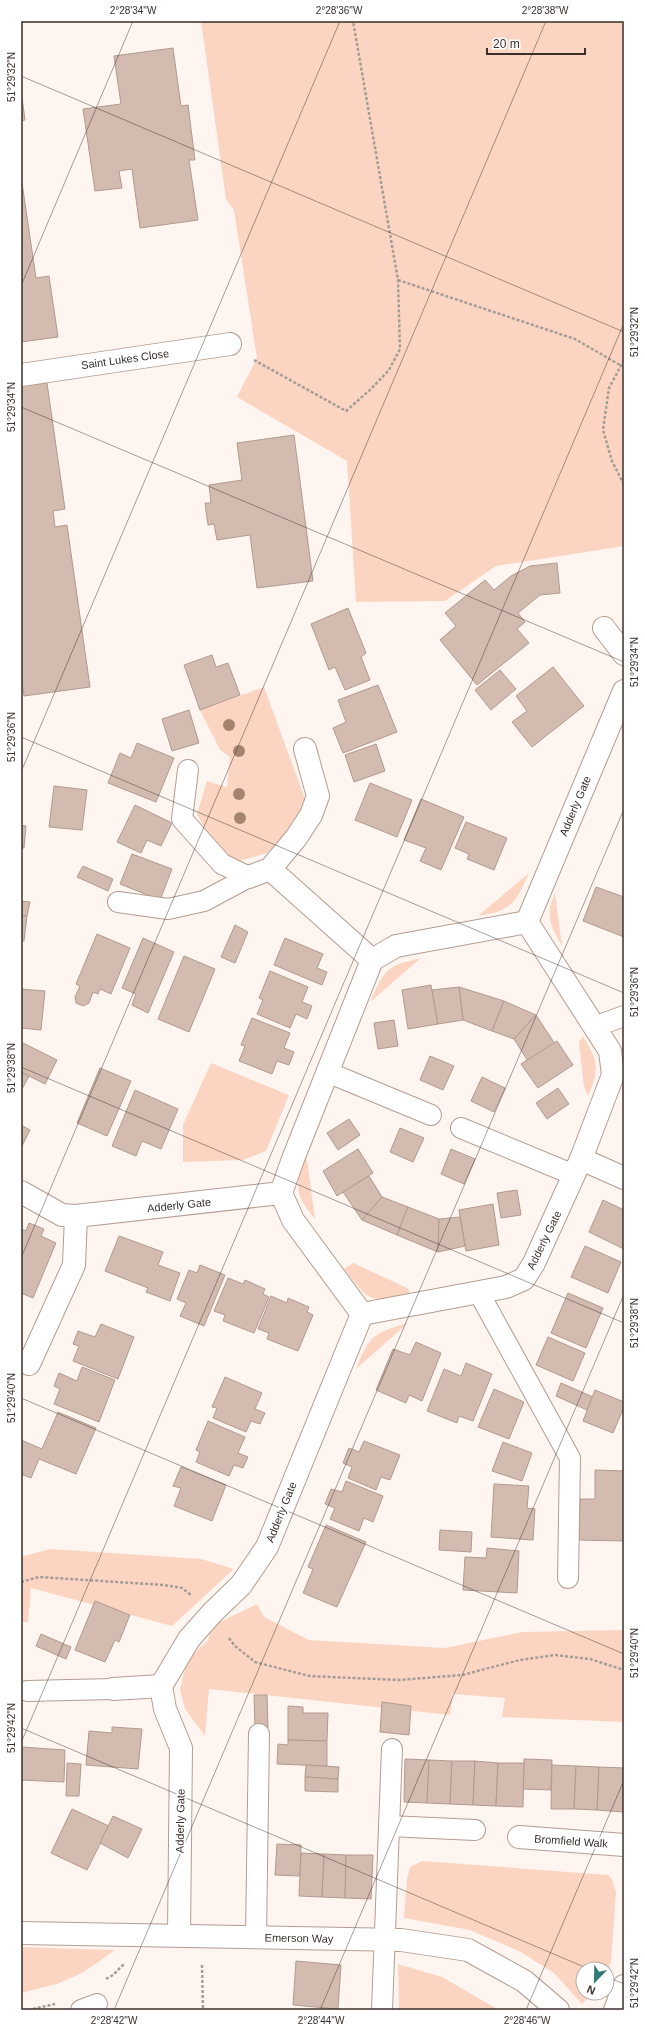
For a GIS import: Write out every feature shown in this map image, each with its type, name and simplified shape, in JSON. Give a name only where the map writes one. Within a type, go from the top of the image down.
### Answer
[{"type":"street","name":"Saint Lukes Close","points":[[21,375],[230,344]]},
{"type":"street","points":[[604,628],[624,654]]},
{"type":"street","name":"Adderly Gate","points":[[179,1935],[181,1748],[165,1709],[161,1686],[189,1639],[240,1585],[267,1547],[362,1314],[479,1293],[506,1287],[524,1279],[534,1263],[578,1167],[613,1075],[610,1051],[527,922],[624,691]]},
{"type":"street","points":[[249,877],[270,869],[296,838],[311,815],[318,796],[305,749]]},
{"type":"street","points":[[270,869],[372,960]]},
{"type":"street","points":[[362,1314],[293,1220],[281,1193],[372,960],[396,946],[527,922]]},
{"type":"street","points":[[578,1167],[624,1178]]},
{"type":"street","name":"Adderly Gate","points":[[21,1192],[62,1215],[76,1216],[281,1193]]},
{"type":"street","points":[[21,1361],[29,1364],[74,1265],[76,1216]]},
{"type":"street","points":[[113,1688],[161,1686]]},
{"type":"street","name":"Bromfield Walk","points":[[519,1838],[624,1845]]},
{"type":"street","name":"Emerson Way","points":[[21,1933],[401,1940],[468,1950],[524,1980],[558,2010]]},
{"type":"street","points":[[615,2010],[624,1986]]},
{"type":"lane","points":[[188,770],[182,819],[222,864],[249,877]]},
{"type":"lane","points":[[118,902],[168,909],[204,901],[249,877]]},
{"type":"lane","points":[[594,1027],[624,1016]]},
{"type":"lane","points":[[327,1072],[431,1115]]},
{"type":"lane","points":[[461,1128],[578,1167]]},
{"type":"lane","points":[[479,1293],[570,1458],[568,1578]]},
{"type":"lane","points":[[27,1691],[113,1688]]},
{"type":"lane","points":[[256,1937],[259,1734]]},
{"type":"lane","points":[[382,2010],[392,1749]]},
{"type":"lane","points":[[389,1826],[475,1830]]},
{"type":"path","points":[[230,344],[346,411],[372,389],[389,370],[400,349],[398,280],[353,21]]},
{"type":"path","points":[[398,280],[575,339],[620,365]]},
{"type":"path","points":[[624,360],[609,388],[603,430],[612,462],[624,485]]},
{"type":"path","points":[[21,1582],[39,1577],[164,1585],[182,1588],[212,1613],[235,1646],[255,1662],[308,1676],[399,1680],[462,1675],[520,1660],[555,1655],[590,1659],[624,1670]]},
{"type":"path","points":[[201,1936],[203,2010]]},
{"type":"shaded area","points":[[201,21],[624,21],[624,546],[496,566],[445,601],[356,602],[347,461],[237,397],[257,358],[234,210],[226,199]]},
{"type":"shaded area","points":[[264,687],[305,799],[295,824],[267,853],[236,862],[210,839],[197,814],[207,781],[227,787],[230,757],[220,750],[200,710]]},
{"type":"shaded area","points":[[529,873],[520,892],[511,904],[498,911],[478,916]]},
{"type":"shaded area","points":[[555,893],[562,946],[554,932],[550,920],[550,908]]},
{"type":"shaded area","points":[[421,958],[370,1002],[383,976],[388,971],[400,964]]},
{"type":"shaded area","points":[[583,1036],[592,1052],[596,1065],[596,1071],[588,1096],[584,1087],[579,1042]]},
{"type":"shaded area","points":[[211,1063],[289,1095],[266,1151],[243,1160],[183,1162],[183,1125]]},
{"type":"shaded area","points":[[306,1153],[315,1219],[303,1202],[298,1188],[298,1181]]},
{"type":"shaded area","points":[[353,1263],[407,1288],[411,1294],[378,1299],[372,1298],[360,1289],[344,1269]]},
{"type":"shaded area","points":[[408,1323],[356,1369],[365,1349],[374,1337],[387,1330]]},
{"type":"shaded area","points":[[50,1549],[201,1559],[234,1569],[172,1626],[31,1588],[28,1622],[21,1622],[21,1557]]},
{"type":"shaded area","points":[[257,1604],[264,1617],[309,1640],[445,1648],[522,1632],[624,1630],[624,1722],[502,1717],[505,1698],[453,1694],[450,1715],[209,1689],[205,1736],[185,1709],[180,1690],[187,1660],[208,1640],[212,1626]]},
{"type":"shaded area","points":[[422,1861],[608,1875],[612,1879],[616,1892],[611,1961],[575,1961],[575,1996],[554,1973],[519,1951],[470,1930],[404,1918],[407,1879],[410,1867]]},
{"type":"shaded area","points":[[21,1947],[115,1950],[84,1972],[57,1984],[21,1993]]},
{"type":"shaded area","points":[[398,1964],[442,1977],[499,2010],[399,2010]]},
{"type":"building","points":[[173,48],[181,106],[188,105],[195,160],[189,160],[198,220],[140,228],[132,169],[119,171],[122,188],[95,191],[83,109],[121,104],[114,56]]},
{"type":"building","points":[[21,90],[25,120],[21,121]]},
{"type":"building","points":[[21,176],[36,278],[49,276],[58,337],[21,342]]},
{"type":"building","points":[[47,383],[65,509],[53,511],[55,527],[67,525],[90,687],[24,696],[21,676],[21,386]]},
{"type":"building","points":[[294,435],[313,581],[257,588],[250,535],[217,540],[214,524],[208,525],[205,503],[211,503],[209,485],[242,480],[237,443]]},
{"type":"building","points":[[557,563],[560,593],[540,595],[518,613],[525,622],[517,629],[529,643],[477,685],[440,640],[456,626],[445,613],[485,580],[494,590],[511,576],[530,566]]},
{"type":"building","points":[[348,608],[366,653],[361,657],[370,680],[345,690],[335,667],[329,670],[311,624]]},
{"type":"building","points":[[212,655],[216,667],[228,663],[240,695],[200,710],[184,665]]},
{"type":"building","points":[[553,667],[584,706],[532,747],[512,722],[527,711],[516,696]]},
{"type":"building","points":[[500,670],[516,689],[491,710],[475,690]]},
{"type":"building","points":[[378,685],[397,732],[343,753],[333,728],[346,722],[338,700]]},
{"type":"building","points":[[189,710],[199,743],[172,751],[162,719]]},
{"type":"building","points":[[137,743],[174,758],[156,802],[108,783],[120,753],[131,758]]},
{"type":"building","points":[[376,744],[385,771],[354,782],[345,755]]},
{"type":"building","points":[[370,783],[412,800],[397,837],[355,820]]},
{"type":"building","points":[[54,786],[87,790],[82,830],[49,827]]},
{"type":"building","points":[[421,799],[464,817],[441,870],[420,861],[426,848],[404,840]]},
{"type":"building","points":[[135,805],[172,823],[161,846],[147,840],[141,853],[117,842]]},
{"type":"building","points":[[466,822],[507,838],[494,870],[467,859],[469,854],[455,848]]},
{"type":"building","points":[[21,825],[26,826],[24,848],[21,848]]},
{"type":"building","points":[[132,854],[172,869],[160,900],[120,884]]},
{"type":"building","points":[[83,866],[113,879],[108,891],[77,877]]},
{"type":"building","points":[[596,887],[624,897],[624,937],[583,921]]},
{"type":"building","points":[[21,901],[30,902],[27,916],[21,915]]},
{"type":"building","points":[[21,915],[27,916],[24,941],[21,941]]},
{"type":"building","points":[[235,925],[248,932],[235,963],[221,957]]},
{"type":"building","points":[[97,934],[130,948],[111,994],[100,989],[98,994],[93,992],[89,1003],[83,1006],[76,1003],[75,997],[80,986],[76,984]]},
{"type":"building","points":[[143,938],[174,952],[148,1013],[132,1005],[136,994],[122,988]]},
{"type":"building","points":[[285,938],[323,954],[317,968],[327,972],[322,985],[274,965]]},
{"type":"building","points":[[184,956],[215,969],[189,1032],[158,1019]]},
{"type":"building","points":[[270,971],[308,987],[302,1002],[312,1006],[307,1019],[296,1014],[290,1028],[257,1014],[263,1000],[259,998]]},
{"type":"building","points":[[431,985],[438,1024],[408,1029],[402,990]]},
{"type":"building","points":[[459,987],[504,1001],[492,1031],[463,1020]]},
{"type":"building","points":[[459,987],[463,1020],[438,1024],[432,990]]},
{"type":"building","points":[[21,989],[45,991],[41,1030],[21,1028]]},
{"type":"building","points":[[504,1001],[536,1015],[514,1039],[492,1031]]},
{"type":"building","points":[[536,1015],[555,1044],[528,1061],[514,1039]]},
{"type":"building","points":[[252,1018],[290,1033],[284,1048],[294,1052],[289,1065],[277,1061],[272,1074],[239,1061],[245,1046],[241,1045]]},
{"type":"building","points":[[394,1020],[398,1046],[378,1049],[374,1023]]},
{"type":"building","points":[[557,1041],[573,1065],[538,1088],[521,1064]]},
{"type":"building","points":[[21,1042],[57,1060],[45,1084],[21,1072]]},
{"type":"building","points":[[430,1056],[454,1066],[443,1090],[420,1080]]},
{"type":"building","points":[[100,1068],[131,1081],[107,1136],[77,1123]]},
{"type":"building","points":[[21,1072],[29,1076],[21,1091]]},
{"type":"building","points":[[482,1077],[505,1088],[494,1112],[471,1101]]},
{"type":"building","points":[[558,1088],[569,1104],[547,1119],[536,1103]]},
{"type":"building","points":[[135,1090],[178,1109],[161,1149],[142,1141],[136,1156],[112,1146]]},
{"type":"building","points":[[349,1119],[360,1135],[338,1150],[327,1133]]},
{"type":"building","points":[[21,1125],[30,1130],[21,1148]]},
{"type":"building","points":[[400,1128],[424,1138],[413,1162],[390,1152]]},
{"type":"building","points":[[358,1149],[373,1173],[337,1196],[323,1171]]},
{"type":"building","points":[[451,1149],[475,1159],[464,1184],[441,1174]]},
{"type":"building","points":[[369,1176],[382,1197],[362,1220],[343,1192]]},
{"type":"building","points":[[517,1190],[521,1215],[501,1218],[497,1193]]},
{"type":"building","points":[[382,1197],[408,1207],[397,1235],[362,1220]]},
{"type":"building","points":[[603,1200],[624,1210],[624,1249],[589,1232]]},
{"type":"building","points":[[493,1204],[499,1245],[466,1251],[459,1210]]},
{"type":"building","points":[[408,1207],[439,1219],[438,1252],[397,1235]]},
{"type":"building","points":[[460,1217],[465,1246],[438,1252],[439,1219]]},
{"type":"building","points":[[29,1223],[44,1229],[41,1236],[56,1243],[33,1298],[21,1293],[21,1229],[26,1231]]},
{"type":"building","points":[[119,1236],[163,1252],[158,1265],[180,1273],[170,1301],[146,1292],[148,1288],[105,1271]]},
{"type":"building","points":[[585,1246],[621,1262],[608,1293],[571,1277]]},
{"type":"building","points":[[200,1265],[225,1275],[204,1326],[180,1316],[186,1303],[177,1299],[189,1270],[197,1273]]},
{"type":"building","points":[[228,1278],[243,1284],[245,1280],[265,1289],[263,1294],[269,1297],[254,1333],[223,1321],[225,1315],[214,1311]]},
{"type":"building","points":[[568,1293],[603,1308],[586,1348],[551,1333]]},
{"type":"building","points":[[271,1296],[287,1303],[288,1298],[309,1307],[307,1312],[313,1315],[298,1351],[267,1339],[269,1333],[258,1329]]},
{"type":"building","points":[[101,1324],[134,1337],[118,1379],[73,1361],[79,1346],[73,1344],[78,1331],[95,1337]]},
{"type":"building","points":[[548,1337],[585,1353],[573,1381],[536,1365]]},
{"type":"building","points":[[416,1342],[441,1353],[422,1401],[409,1395],[406,1403],[376,1390],[393,1349],[410,1355]]},
{"type":"building","points":[[466,1363],[492,1374],[473,1421],[459,1416],[457,1423],[427,1411],[444,1369],[461,1376]]},
{"type":"building","points":[[82,1367],[115,1380],[99,1422],[54,1404],[60,1389],[54,1386],[59,1373],[77,1381]]},
{"type":"building","points":[[225,1377],[262,1393],[255,1409],[265,1413],[260,1424],[251,1421],[246,1432],[213,1418],[217,1408],[212,1407]]},
{"type":"building","points":[[561,1383],[593,1397],[587,1410],[556,1396]]},
{"type":"building","points":[[494,1389],[524,1402],[509,1439],[478,1427]]},
{"type":"building","points":[[595,1390],[624,1402],[624,1407],[613,1433],[583,1421]]},
{"type":"building","points":[[58,1412],[96,1428],[76,1474],[39,1459],[31,1478],[21,1474],[21,1440],[42,1449]]},
{"type":"building","points":[[208,1421],[245,1437],[238,1453],[248,1457],[243,1468],[234,1465],[229,1476],[196,1462],[200,1452],[196,1450]]},
{"type":"building","points":[[364,1441],[400,1455],[390,1480],[381,1477],[376,1490],[348,1478],[352,1467],[343,1463],[349,1448],[359,1452]]},
{"type":"building","points":[[503,1442],[532,1453],[522,1481],[492,1471]]},
{"type":"building","points":[[181,1467],[226,1485],[212,1521],[174,1506],[181,1488],[173,1486]]},
{"type":"building","points":[[595,1470],[624,1471],[624,1541],[579,1540],[580,1499],[595,1499]]},
{"type":"building","points":[[346,1481],[383,1496],[373,1522],[364,1518],[359,1531],[330,1519],[335,1508],[325,1504],[331,1489],[342,1492]]},
{"type":"building","points":[[494,1484],[529,1486],[527,1508],[535,1509],[533,1540],[491,1537]]},
{"type":"building","points":[[326,1525],[366,1542],[337,1607],[303,1593],[313,1569],[308,1567]]},
{"type":"building","points":[[440,1530],[472,1532],[471,1552],[439,1550]]},
{"type":"building","points":[[487,1548],[519,1551],[517,1593],[463,1590],[465,1557],[486,1558]]},
{"type":"building","points":[[95,1601],[130,1615],[119,1642],[115,1640],[105,1662],[75,1650]]},
{"type":"building","points":[[41,1634],[71,1647],[66,1659],[36,1646]]},
{"type":"building","points":[[254,1695],[267,1695],[268,1728],[255,1728]]},
{"type":"building","points":[[382,1702],[411,1706],[409,1735],[380,1732]]},
{"type":"building","points":[[288,1706],[303,1707],[303,1713],[328,1713],[327,1741],[288,1740]]},
{"type":"building","points":[[112,1727],[142,1729],[138,1769],[86,1765],[89,1731],[112,1733]]},
{"type":"building","points":[[288,1740],[327,1741],[327,1766],[277,1764],[278,1744],[288,1745]]},
{"type":"building","points":[[22,1747],[65,1750],[64,1782],[21,1780]]},
{"type":"building","points":[[405,1759],[429,1760],[427,1803],[404,1802]]},
{"type":"building","points":[[524,1759],[552,1760],[551,1790],[523,1789]]},
{"type":"building","points":[[429,1760],[452,1761],[450,1804],[427,1803]]},
{"type":"building","points":[[452,1761],[475,1761],[473,1805],[450,1804]]},
{"type":"building","points":[[475,1761],[498,1763],[496,1806],[473,1805]]},
{"type":"building","points":[[67,1763],[81,1764],[79,1796],[66,1796]]},
{"type":"building","points":[[498,1763],[524,1763],[523,1807],[496,1806]]},
{"type":"building","points":[[306,1765],[339,1767],[338,1779],[305,1777]]},
{"type":"building","points":[[552,1765],[576,1766],[574,1809],[551,1809]]},
{"type":"building","points":[[576,1766],[599,1767],[597,1810],[574,1809]]},
{"type":"building","points":[[599,1767],[624,1768],[623,1812],[597,1810]]},
{"type":"building","points":[[305,1777],[338,1779],[338,1792],[305,1791]]},
{"type":"building","points":[[72,1809],[109,1826],[87,1870],[51,1853]]},
{"type":"building","points":[[113,1816],[142,1829],[128,1858],[100,1843]]},
{"type":"building","points":[[277,1844],[301,1845],[300,1876],[275,1875]]},
{"type":"building","points":[[301,1853],[324,1854],[322,1897],[299,1896]]},
{"type":"building","points":[[324,1854],[346,1855],[345,1898],[322,1897]]},
{"type":"building","points":[[346,1855],[373,1855],[371,1899],[345,1898]]},
{"type":"building","points":[[296,1961],[341,1965],[338,2009],[293,2005]]}]
